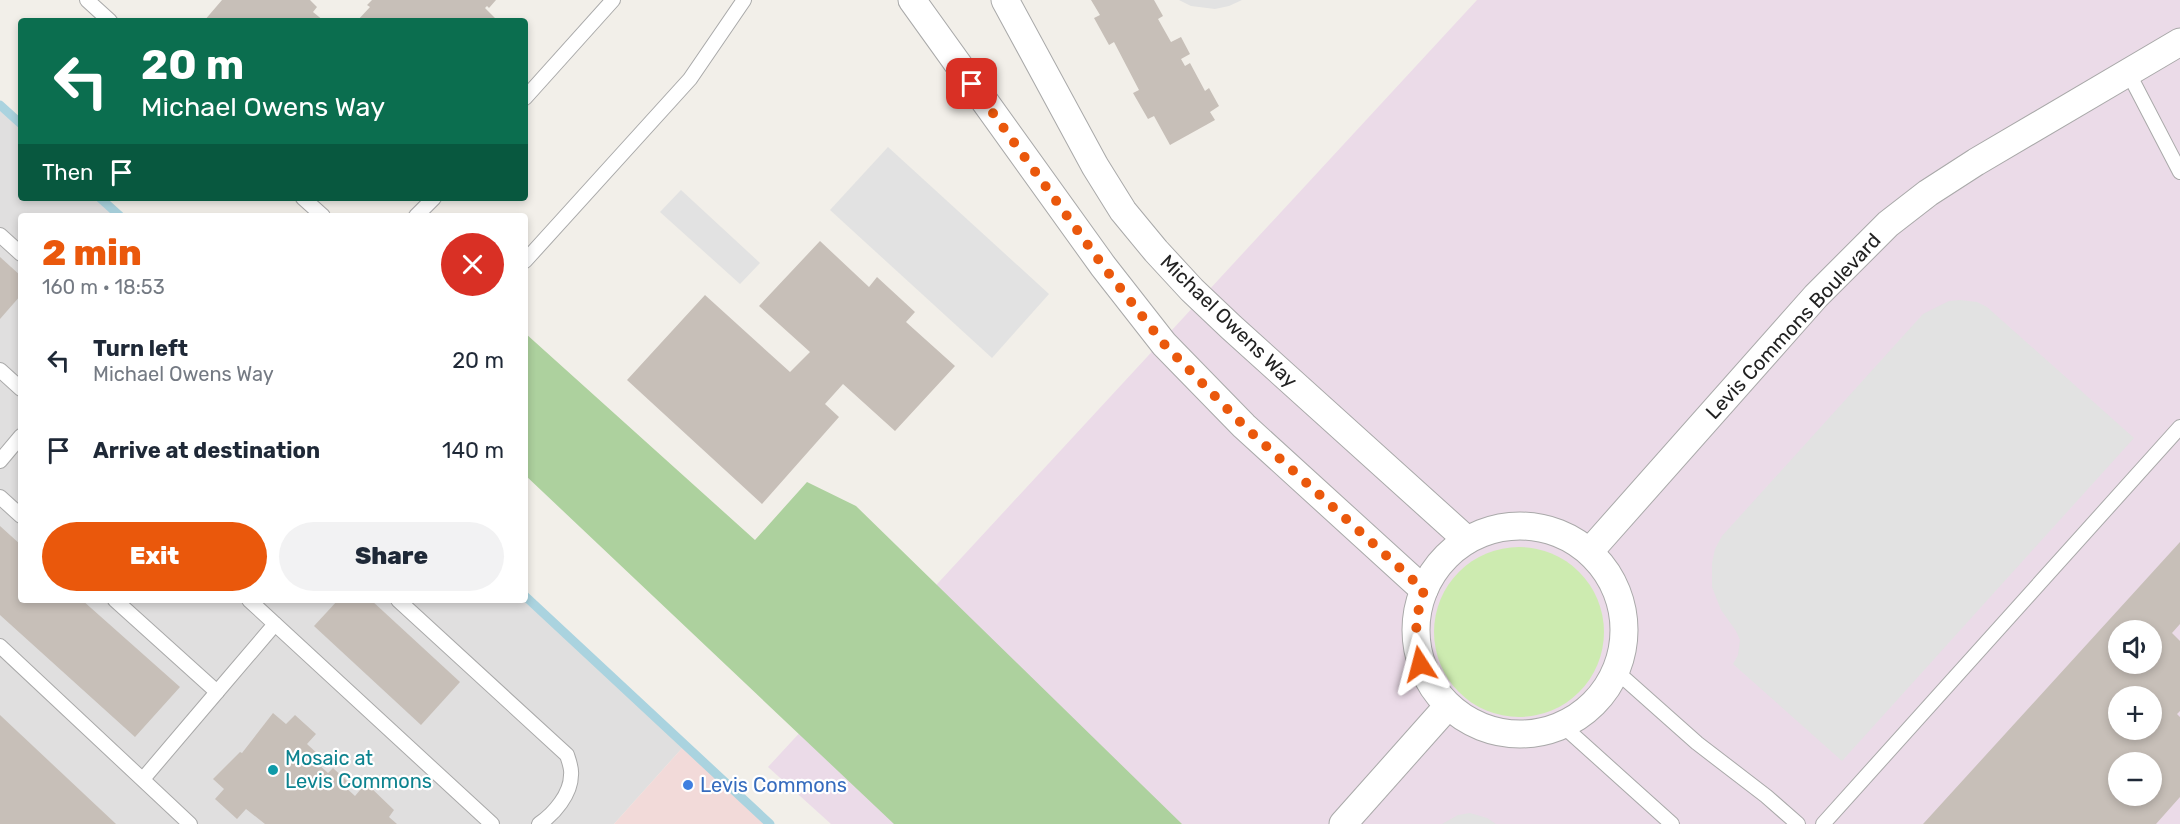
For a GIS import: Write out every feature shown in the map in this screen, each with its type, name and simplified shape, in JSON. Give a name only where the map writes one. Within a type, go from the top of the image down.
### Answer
[{"type":"street","points":[[912,0],[1103,266],[1164,344],[1244,426],[1424,590]]},
{"type":"street","name":"Michael Owens Way","points":[[1005,0],[1101,175],[1123,211],[1156,251],[1231,327],[1467,540]]},
{"type":"street","name":"Levis Commons Boulevard","points":[[1590,550],[1816,296],[1888,224],[1928,193],[1976,162],[2180,42]]},
{"type":"street","points":[[1514,524],[1535,526],[1564,535],[1590,550],[1604,568],[1618,592],[1624,629],[1616,671],[1600,697],[1576,718],[1535,734],[1499,733],[1464,719],[1447,707],[1435,693],[1420,664],[1415,640],[1417,612],[1424,590],[1435,568],[1447,555],[1467,540],[1490,530],[1514,524]]},
{"type":"street","points":[[1343,824],[1447,707]]},
{"type":"lane","points":[[87,0],[107,18]]},
{"type":"lane","points":[[528,95],[613,0]]},
{"type":"lane","points":[[528,258],[690,79],[744,0]]},
{"type":"lane","points":[[2129,74],[2180,172]]},
{"type":"lane","points":[[306,201],[320,213]]},
{"type":"lane","points":[[419,213],[431,201]]},
{"type":"lane","points":[[0,234],[18,251]]},
{"type":"lane","points":[[0,370],[18,386]]},
{"type":"lane","points":[[1823,824],[2180,427]]},
{"type":"lane","points":[[0,461],[18,440]]},
{"type":"lane","points":[[0,497],[18,513]]},
{"type":"lane","points":[[118,603],[217,692]]},
{"type":"lane","points":[[252,603],[492,824]]},
{"type":"lane","points":[[401,603],[567,755],[572,775],[565,797],[547,819],[539,824]]},
{"type":"lane","points":[[143,778],[275,624]]},
{"type":"lane","points":[[0,646],[190,824]]},
{"type":"lane","points":[[1616,671],[1697,743],[1766,795],[1798,824]]},
{"type":"lane","points":[[1562,725],[1672,824]]},
{"type":"shaded area","points":[[1179,0],[1242,0],[1215,9],[1191,6]]},
{"type":"shaded area","points":[[1477,0],[2180,0],[2180,824],[831,824],[768,767]]},
{"type":"shaded area","points":[[0,105],[18,121],[18,201],[103,201],[117,213],[18,213],[18,603],[528,603],[528,599],[684,746],[614,824],[0,824]]},
{"type":"shaded area","points":[[888,147],[1049,294],[992,358],[830,210]]},
{"type":"shaded area","points":[[681,190],[760,263],[740,284],[660,212]]},
{"type":"shaded area","points":[[1949,301],[1977,302],[1987,307],[2134,438],[1842,761],[1733,664],[1738,655],[1740,640],[1721,610],[1712,587],[1712,563],[1715,549],[1722,536],[1923,314]]},
{"type":"shaded area","name":"Levis Commons","points":[[684,746],[770,824],[614,824]]},
{"type":"shaded area","points":[[1470,813],[1487,818],[1496,824],[1442,824],[1458,815]]},
{"type":"green space","points":[[528,336],[755,540],[807,482],[856,506],[1182,824],[894,824],[528,478]]},
{"type":"green space","points":[[1519,547],[1551,554],[1579,572],[1597,600],[1604,632],[1597,664],[1579,692],[1551,710],[1519,717],[1487,710],[1459,692],[1441,664],[1434,632],[1441,600],[1459,572],[1487,554]]},
{"type":"building","points":[[222,0],[310,0],[317,7],[313,12],[320,18],[207,18]]},
{"type":"building","points":[[372,0],[496,0],[489,8],[487,6],[485,8],[495,18],[360,18],[370,7],[367,5]]},
{"type":"building","points":[[1091,0],[1154,0],[1163,16],[1158,19],[1171,42],[1181,37],[1190,54],[1181,59],[1185,66],[1190,63],[1205,91],[1209,88],[1219,106],[1210,112],[1215,120],[1170,145],[1154,116],[1148,119],[1133,93],[1139,90],[1114,42],[1109,45],[1094,18],[1100,15]]},
{"type":"building","points":[[820,241],[869,287],[877,277],[915,312],[906,322],[955,366],[895,431],[843,384],[825,404],[839,417],[762,504],[627,380],[705,295],[790,372],[810,352],[759,306]]},
{"type":"building","points":[[0,257],[18,273],[18,298],[0,319]]},
{"type":"building","points":[[0,526],[18,542],[18,603],[85,603],[180,687],[135,737],[0,615]]},
{"type":"building","points":[[2180,542],[2180,624],[2172,633],[2180,641],[2180,711],[2177,714],[2180,717],[2180,797],[2156,824],[1923,824],[2108,621],[2108,674],[2162,674],[2162,620],[2109,620]]},
{"type":"building","points":[[335,603],[374,603],[460,682],[421,725],[314,626]]},
{"type":"building","name":"Mosaic at Levis Commons","points":[[273,713],[286,724],[295,715],[316,734],[307,744],[320,756],[316,762],[328,773],[333,768],[347,781],[343,785],[355,796],[366,783],[394,810],[389,817],[397,824],[265,824],[246,809],[237,819],[215,799],[224,789],[213,779],[240,752],[242,753]]},
{"type":"building","points":[[0,715],[116,824],[0,824]]},
{"type":"waterway","points":[[0,105],[18,121]]},
{"type":"waterway","points":[[103,201],[117,213]]},
{"type":"waterway","points":[[528,599],[770,824]]},
{"type":"place","name":"Mosaic at Levis Commons","points":[[273,770]]},
{"type":"place","name":"Levis Commons","points":[[688,785]]},
{"type":"route","points":[[972,84],[1103,266],[1164,344],[1244,426],[1424,590],[1417,612],[1415,640],[1420,664]]}]
